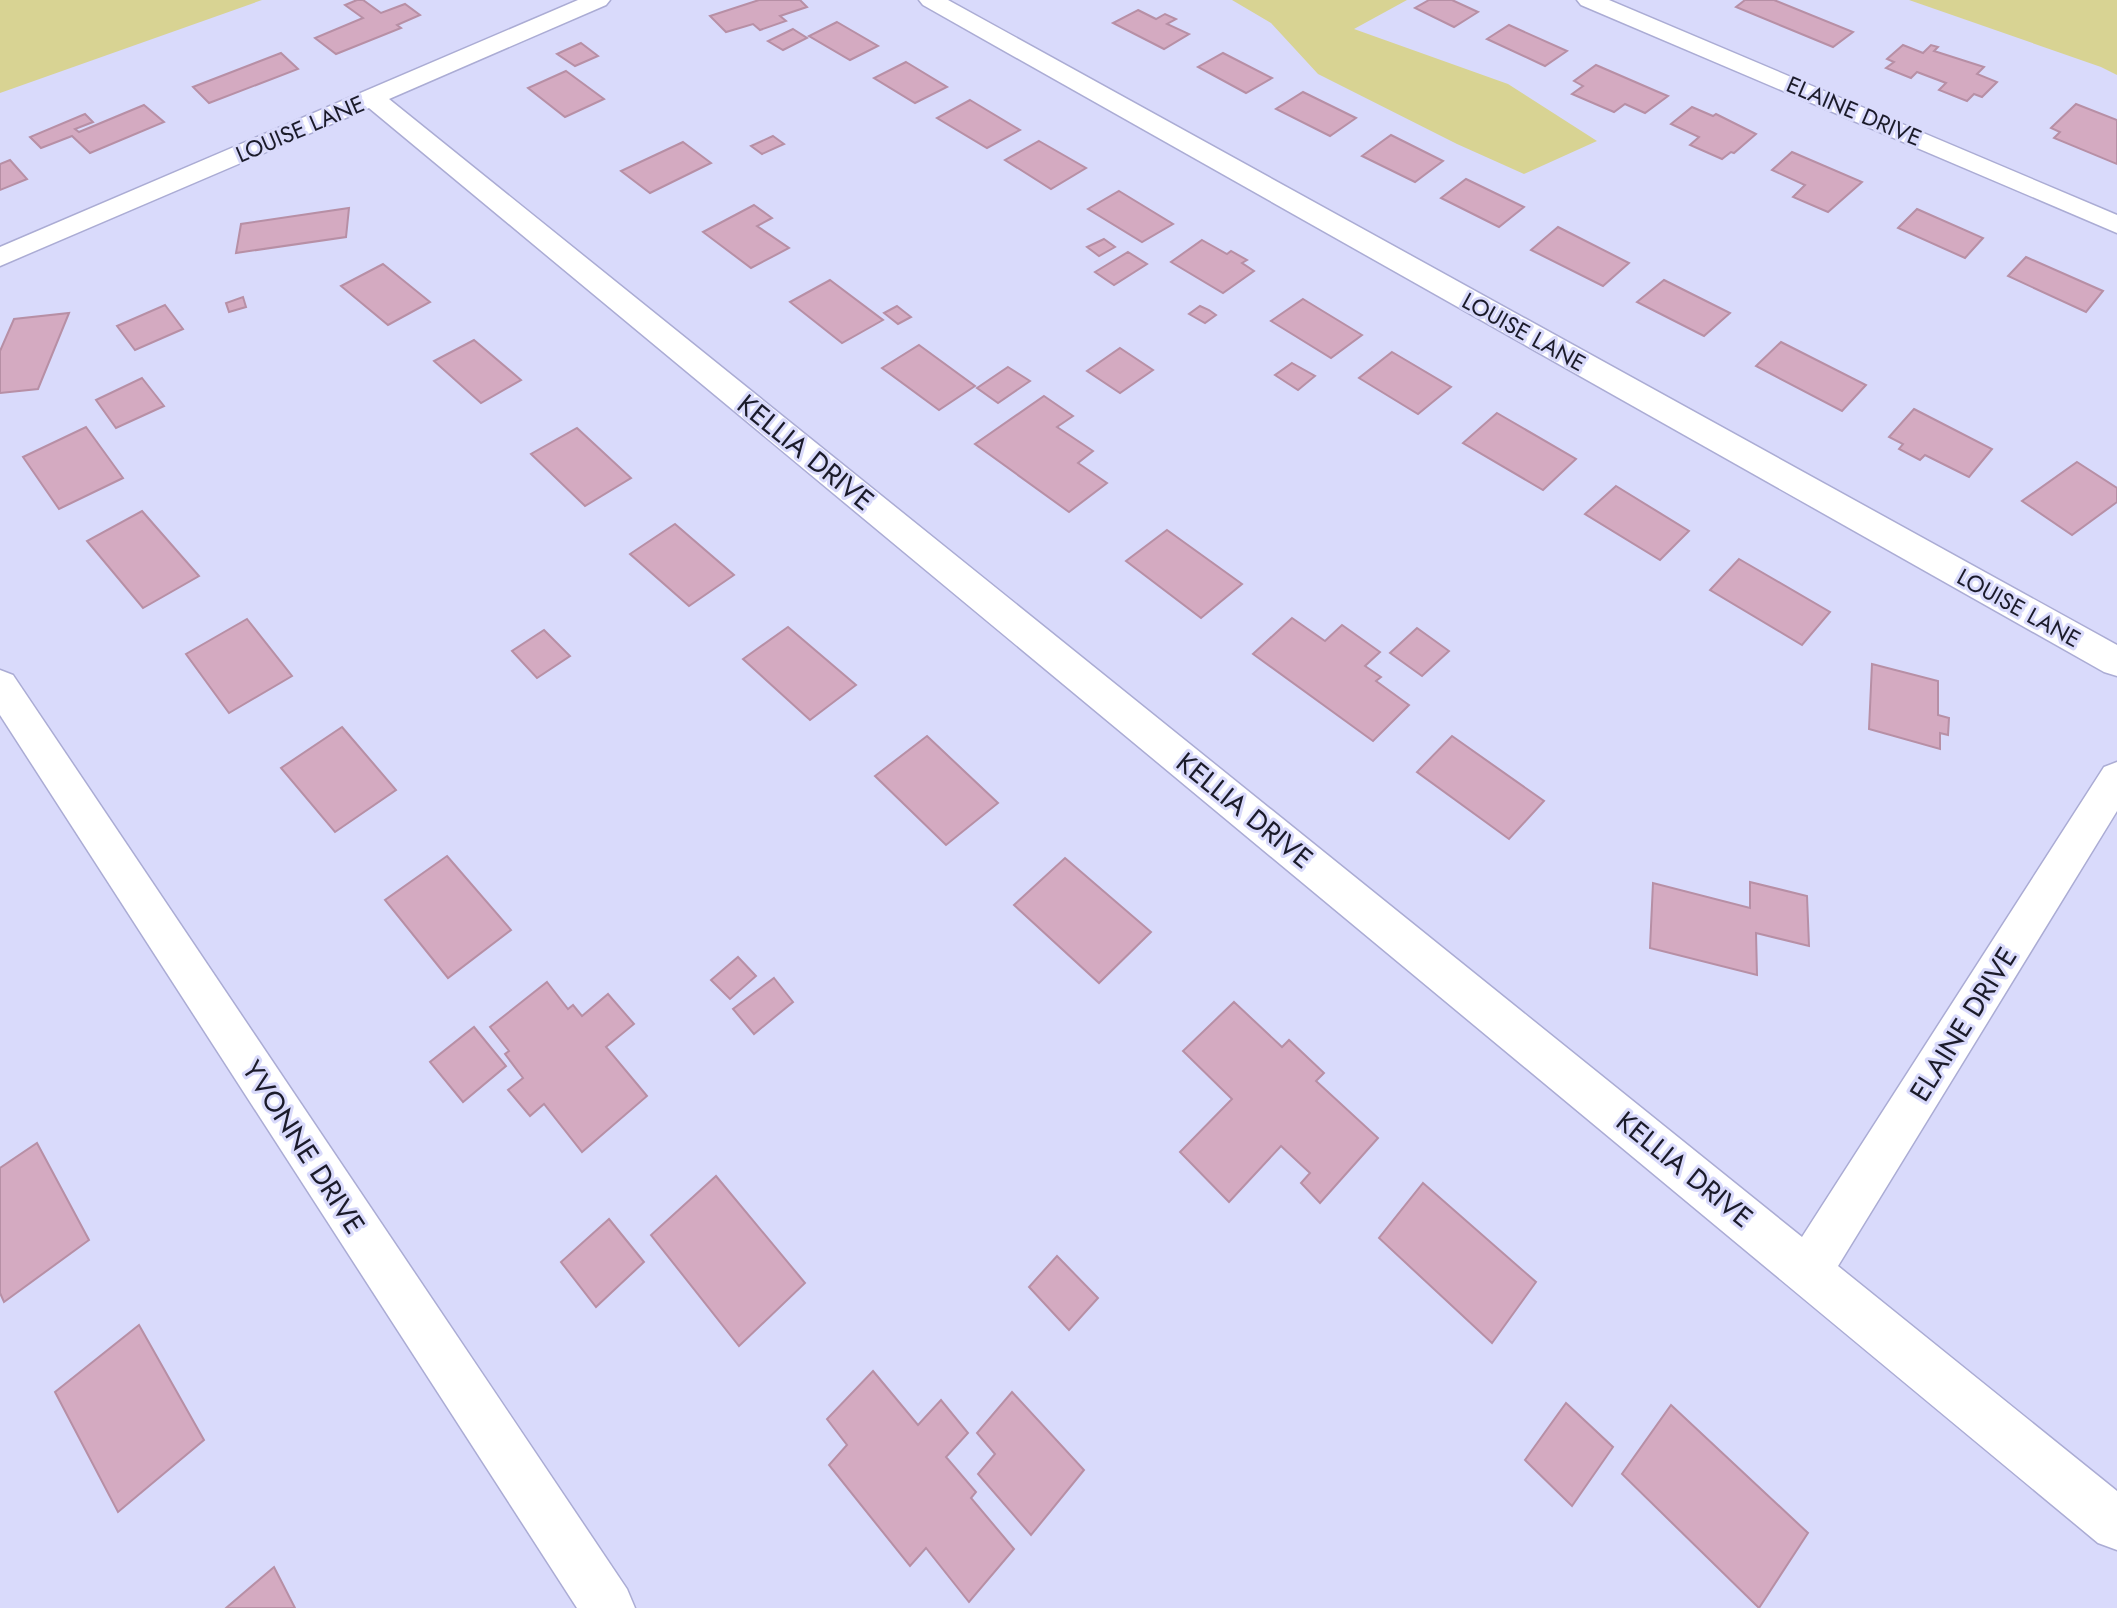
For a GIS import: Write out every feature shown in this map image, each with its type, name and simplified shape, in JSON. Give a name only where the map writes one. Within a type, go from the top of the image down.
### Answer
[{"type":"street","name":"LOUISE LANE","points":[[0,257],[598,0]]},
{"type":"street","name":"LOUISE LANE","points":[[932,0],[2117,662]]},
{"type":"street","name":"ELAINE DRIVE","points":[[1589,0],[2117,225]]},
{"type":"street","name":"KELLIA DRIVE","points":[[373,98],[2117,1524]]},
{"type":"street","name":"YVONNE DRIVE","points":[[0,685],[608,1608]]},
{"type":"street","name":"ELAINE DRIVE","points":[[1809,1270],[2117,778]]},
{"type":"shaded area","points":[[0,0],[262,0],[0,93]]},
{"type":"shaded area","points":[[1232,0],[1407,0],[1354,29],[1508,84],[1597,141],[1524,174],[1457,144],[1318,74],[1271,23]]},
{"type":"shaded area","points":[[1909,0],[2117,0],[2117,75],[2101,67]]},
{"type":"building","points":[[363,0],[381,13],[405,4],[420,15],[397,25],[401,28],[336,54],[315,38],[363,18],[345,5]]},
{"type":"building","points":[[759,0],[800,0],[807,7],[780,16],[786,21],[760,30],[753,24],[726,32],[710,16]]},
{"type":"building","points":[[1429,0],[1452,0],[1478,12],[1454,27],[1415,8]]},
{"type":"building","points":[[1745,0],[1774,0],[1853,32],[1833,47],[1736,7]]},
{"type":"building","points":[[1138,10],[1156,19],[1165,14],[1176,19],[1167,24],[1189,34],[1164,49],[1113,23]]},
{"type":"building","points":[[837,22],[878,46],[850,60],[809,36]]},
{"type":"building","points":[[1509,25],[1567,51],[1545,66],[1487,39]]},
{"type":"building","points":[[793,29],[807,38],[783,50],[768,41]]},
{"type":"building","points":[[581,43],[598,56],[575,66],[557,54]]},
{"type":"building","points":[[1903,45],[1923,53],[1931,45],[1938,47],[1934,51],[1984,67],[1977,74],[1997,82],[1982,97],[1974,94],[1967,101],[1939,90],[1946,83],[1917,72],[1911,78],[1886,68],[1894,62],[1887,59]]},
{"type":"building","points":[[281,53],[298,69],[209,103],[193,87]]},
{"type":"building","points":[[1223,53],[1272,78],[1246,93],[1198,67]]},
{"type":"building","points":[[906,62],[947,87],[915,103],[874,78]]},
{"type":"building","points":[[1596,65],[1668,96],[1645,113],[1625,104],[1614,112],[1572,94],[1583,86],[1574,81]]},
{"type":"building","points":[[566,71],[604,99],[565,117],[528,88]]},
{"type":"building","points":[[1303,92],[1356,118],[1330,136],[1276,109]]},
{"type":"building","points":[[970,100],[1020,130],[987,148],[937,118]]},
{"type":"building","points":[[2076,104],[2117,120],[2117,164],[2054,138],[2060,132],[2051,128]]},
{"type":"building","points":[[144,105],[164,122],[90,153],[72,136],[41,148],[30,137],[85,114],[93,122],[75,129],[79,132]]},
{"type":"building","points":[[1692,107],[1713,116],[1716,114],[1756,134],[1734,153],[1731,152],[1722,159],[1690,145],[1699,137],[1671,124]]},
{"type":"building","points":[[1391,135],[1443,161],[1415,182],[1362,156]]},
{"type":"building","points":[[773,136],[784,144],[762,154],[751,146]]},
{"type":"building","points":[[1039,141],[1086,168],[1051,189],[1005,160]]},
{"type":"building","points":[[683,142],[711,163],[650,193],[621,171]]},
{"type":"building","points":[[1792,152],[1862,182],[1828,212],[1793,197],[1805,185],[1772,170]]},
{"type":"building","points":[[10,160],[27,179],[0,190],[0,164]]},
{"type":"building","points":[[1466,179],[1524,207],[1499,227],[1441,198]]},
{"type":"building","points":[[1119,191],[1173,224],[1142,242],[1088,209]]},
{"type":"building","points":[[754,205],[772,218],[757,226],[789,248],[751,268],[703,232]]},
{"type":"building","points":[[349,208],[346,237],[236,253],[241,224]]},
{"type":"building","points":[[1917,209],[1983,238],[1965,258],[1898,228]]},
{"type":"building","points":[[1558,227],[1629,263],[1603,286],[1531,250]]},
{"type":"building","points":[[1104,239],[1115,247],[1099,256],[1087,247]]},
{"type":"building","points":[[1202,240],[1227,254],[1231,251],[1247,260],[1242,263],[1254,271],[1223,293],[1171,262]]},
{"type":"building","points":[[1128,252],[1147,264],[1114,285],[1095,272]]},
{"type":"building","points":[[2026,257],[2103,291],[2086,312],[2008,276]]},
{"type":"building","points":[[383,264],[430,302],[388,325],[341,286]]},
{"type":"building","points":[[830,280],[883,320],[842,343],[790,302]]},
{"type":"building","points":[[1664,280],[1730,313],[1704,336],[1637,302]]},
{"type":"building","points":[[243,297],[246,307],[229,312],[226,303]]},
{"type":"building","points":[[1303,299],[1362,335],[1331,358],[1271,321]]},
{"type":"building","points":[[165,305],[183,329],[135,350],[117,326]]},
{"type":"building","points":[[897,306],[911,317],[898,324],[884,313]]},
{"type":"building","points":[[1200,306],[1216,315],[1205,323],[1189,314]]},
{"type":"building","points":[[69,313],[38,389],[0,393],[0,351],[14,319]]},
{"type":"building","points":[[474,340],[521,380],[481,403],[434,361]]},
{"type":"building","points":[[1781,342],[1866,385],[1842,411],[1756,366]]},
{"type":"building","points":[[919,345],[975,386],[939,410],[882,368]]},
{"type":"building","points":[[1120,348],[1153,370],[1120,393],[1087,371]]},
{"type":"building","points":[[1392,352],[1451,387],[1418,414],[1359,378]]},
{"type":"building","points":[[1292,363],[1315,376],[1298,390],[1275,375]]},
{"type":"building","points":[[1008,367],[1030,381],[998,403],[977,388]]},
{"type":"building","points":[[142,378],[164,406],[116,428],[96,400]]},
{"type":"building","points":[[1044,396],[1073,416],[1057,427],[1093,451],[1078,463],[1107,483],[1069,512],[975,444]]},
{"type":"building","points":[[1914,409],[1992,449],[1969,477],[1925,455],[1920,460],[1899,449],[1903,444],[1889,437]]},
{"type":"building","points":[[1497,413],[1576,459],[1543,490],[1463,443]]},
{"type":"building","points":[[86,427],[123,478],[59,509],[23,457]]},
{"type":"building","points":[[577,428],[631,478],[585,506],[531,454]]},
{"type":"building","points":[[2077,462],[2117,488],[2117,502],[2072,535],[2022,501]]},
{"type":"building","points":[[1616,486],[1689,531],[1660,560],[1585,514]]},
{"type":"building","points":[[142,511],[199,576],[143,608],[87,541]]},
{"type":"building","points":[[675,524],[734,575],[689,606],[630,554]]},
{"type":"building","points":[[1167,530],[1242,584],[1201,618],[1126,561]]},
{"type":"building","points":[[1739,559],[1830,612],[1802,645],[1710,590]]},
{"type":"building","points":[[1292,618],[1325,641],[1342,625],[1380,652],[1365,666],[1381,677],[1376,681],[1409,705],[1373,741],[1253,654]]},
{"type":"building","points":[[247,619],[292,676],[229,713],[186,654]]},
{"type":"building","points":[[788,627],[856,685],[810,720],[743,659]]},
{"type":"building","points":[[1417,628],[1449,651],[1422,676],[1390,653]]},
{"type":"building","points":[[544,630],[570,656],[537,678],[512,651]]},
{"type":"building","points":[[1872,664],[1938,681],[1938,715],[1949,718],[1948,735],[1940,733],[1940,749],[1869,729]]},
{"type":"building","points":[[342,727],[396,790],[335,832],[281,768]]},
{"type":"building","points":[[927,736],[998,803],[946,845],[875,776]]},
{"type":"building","points":[[1452,736],[1544,801],[1509,839],[1417,772]]},
{"type":"building","points":[[447,856],[511,930],[448,978],[385,900]]},
{"type":"building","points":[[1065,858],[1151,932],[1099,983],[1014,905]]},
{"type":"building","points":[[1750,882],[1807,896],[1809,946],[1756,933],[1757,975],[1650,948],[1653,883],[1750,908]]},
{"type":"building","points":[[738,957],[756,976],[730,999],[711,980]]},
{"type":"building","points":[[774,978],[793,1002],[754,1034],[733,1009]]},
{"type":"building","points":[[547,982],[568,1009],[573,1005],[582,1016],[608,994],[634,1024],[606,1047],[647,1096],[582,1152],[544,1104],[530,1116],[508,1090],[523,1078],[505,1054],[509,1051],[490,1027]]},
{"type":"building","points":[[1234,1002],[1282,1047],[1289,1040],[1324,1073],[1316,1081],[1378,1138],[1320,1203],[1301,1183],[1310,1173],[1281,1146],[1229,1202],[1180,1152],[1232,1099],[1183,1051]]},
{"type":"building","points":[[474,1027],[506,1066],[463,1102],[430,1062]]},
{"type":"building","points":[[37,1143],[89,1240],[4,1302],[0,1293],[0,1168]]},
{"type":"building","points":[[716,1176],[805,1283],[739,1346],[651,1235]]},
{"type":"building","points":[[1423,1183],[1536,1282],[1492,1343],[1379,1238]]},
{"type":"building","points":[[609,1219],[644,1262],[596,1307],[561,1262]]},
{"type":"building","points":[[1057,1256],[1098,1298],[1069,1330],[1029,1287]]},
{"type":"building","points":[[139,1325],[204,1440],[118,1512],[55,1392]]},
{"type":"building","points":[[873,1371],[918,1425],[941,1400],[968,1433],[946,1457],[976,1492],[971,1498],[1014,1549],[969,1602],[926,1548],[910,1566],[829,1465],[847,1445],[827,1419]]},
{"type":"building","points":[[1012,1392],[1084,1470],[1031,1535],[978,1474],[995,1454],[977,1433]]},
{"type":"building","points":[[1566,1403],[1613,1447],[1572,1506],[1525,1460]]},
{"type":"building","points":[[1671,1405],[1808,1533],[1759,1608],[1622,1474]]},
{"type":"building","points":[[274,1567],[295,1608],[226,1608]]}]
